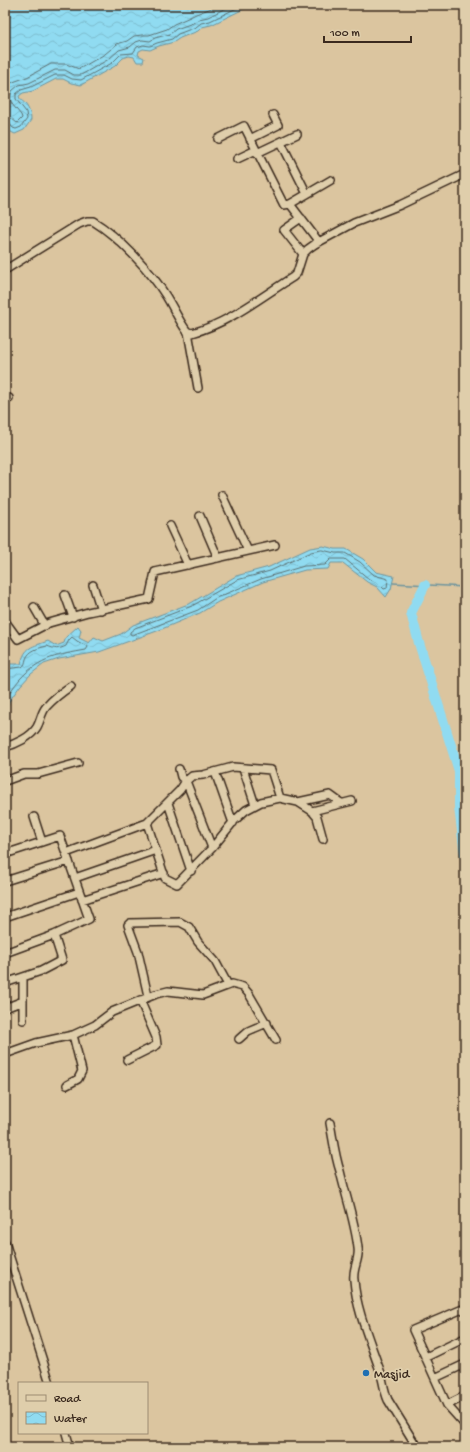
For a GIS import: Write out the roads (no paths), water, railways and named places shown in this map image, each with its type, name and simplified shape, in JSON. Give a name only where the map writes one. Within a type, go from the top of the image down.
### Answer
[{"type":"street","points":[[250,139],[278,125],[273,115]]},
{"type":"street","points":[[218,139],[244,126],[284,205],[290,204],[331,180]]},
{"type":"street","points":[[237,159],[281,142],[297,134]]},
{"type":"street","points":[[281,142],[307,194]]},
{"type":"street","points":[[188,332],[196,332],[217,324],[293,277],[297,273],[303,254],[319,242],[354,223],[400,205],[465,174]]},
{"type":"street","points":[[290,204],[319,242]]},
{"type":"street","points":[[301,218],[284,230],[303,254]]},
{"type":"street","points":[[5,270],[79,224],[87,221],[94,221],[126,249],[146,270],[166,296],[182,325],[188,332],[198,388]]},
{"type":"street","points":[[222,495],[248,551]]},
{"type":"street","points":[[200,516],[218,558]]},
{"type":"street","points":[[170,526],[188,565]]},
{"type":"street","points":[[5,621],[18,639],[45,626],[73,617],[150,599],[155,572],[275,545]]},
{"type":"street","points":[[93,585],[101,610]]},
{"type":"street","points":[[65,595],[73,617]]},
{"type":"street","points":[[34,606],[45,626]]},
{"type":"street","points":[[5,747],[20,741],[34,730],[42,712],[70,686]]},
{"type":"street","points":[[5,781],[24,774],[38,774],[78,763]]},
{"type":"street","points":[[66,853],[148,824],[192,776],[233,767],[271,770],[280,798]]},
{"type":"street","points":[[243,768],[255,805]]},
{"type":"street","points":[[179,769],[182,777],[186,781],[212,848]]},
{"type":"street","points":[[215,772],[233,823]]},
{"type":"street","points":[[298,802],[330,795],[340,804]]},
{"type":"street","points":[[148,824],[166,878],[177,884],[191,871],[246,810],[261,802],[280,798],[298,802],[312,811],[317,817],[323,839]]},
{"type":"street","points":[[312,811],[352,801]]},
{"type":"street","points":[[168,803],[191,871]]},
{"type":"street","points":[[34,818],[42,842]]},
{"type":"street","points":[[5,854],[60,836],[88,918],[54,935],[5,952]]},
{"type":"street","points":[[75,878],[156,850]]},
{"type":"street","points":[[5,881],[69,861]]},
{"type":"street","points":[[82,900],[164,873]]},
{"type":"street","points":[[5,917],[79,892]]},
{"type":"street","points":[[148,996],[138,952],[128,925],[130,923],[180,922],[186,924],[198,942],[215,961],[228,985]]},
{"type":"street","points":[[5,983],[40,971],[62,960],[54,935]]},
{"type":"street","points":[[22,977],[23,1020]]},
{"type":"street","points":[[5,1054],[36,1043],[74,1035],[95,1025],[112,1012],[148,996],[168,991],[203,995],[228,985],[236,984],[246,990],[267,1022],[276,1040]]},
{"type":"street","points":[[128,1060],[157,1045],[156,1037],[140,1000]]},
{"type":"street","points":[[5,1008],[23,1001]]},
{"type":"street","points":[[239,1039],[248,1031],[267,1022]]},
{"type":"street","points":[[67,1085],[78,1079],[81,1076],[82,1071],[74,1035]]},
{"type":"street","points":[[330,1123],[340,1171],[348,1196],[359,1253],[354,1271],[354,1282],[365,1329],[379,1366],[385,1394],[417,1447]]},
{"type":"street","points":[[5,1242],[50,1382]]},
{"type":"street","points":[[464,1422],[447,1405],[413,1330],[465,1308]]},
{"type":"street","points":[[426,1357],[465,1338]]},
{"type":"street","points":[[435,1378],[465,1364]]},
{"type":"street","points":[[447,1405],[465,1396]]},
{"type":"street","points":[[66,1434],[70,1447]]},
{"type":"water","points":[[5,5],[252,5],[211,25],[202,27],[198,31],[174,42],[150,50],[143,49],[139,51],[138,55],[144,58],[143,62],[137,62],[134,57],[129,56],[123,58],[115,66],[81,85],[71,83],[63,79],[56,79],[33,91],[23,93],[19,96],[28,108],[31,120],[24,130],[15,134],[11,132],[5,124]]},
{"type":"water","points":[[323,546],[335,549],[346,549],[363,559],[376,572],[394,576],[391,589],[386,597],[377,587],[367,582],[343,563],[331,563],[328,569],[305,570],[263,582],[218,602],[200,613],[157,631],[99,652],[59,659],[44,664],[31,674],[20,686],[10,700],[5,713],[5,667],[8,664],[21,664],[27,650],[33,646],[48,641],[56,646],[64,643],[66,637],[78,626],[81,630],[79,638],[89,643],[94,637],[103,641],[121,634],[133,625],[191,603],[236,576],[269,567],[310,548]]},
{"type":"waterway","points":[[393,583],[465,587]]},
{"type":"waterway","points":[[425,585],[411,613],[459,771],[459,807],[465,856]]},
{"type":"place","name":"Masjid","points":[[366,1373]]}]
